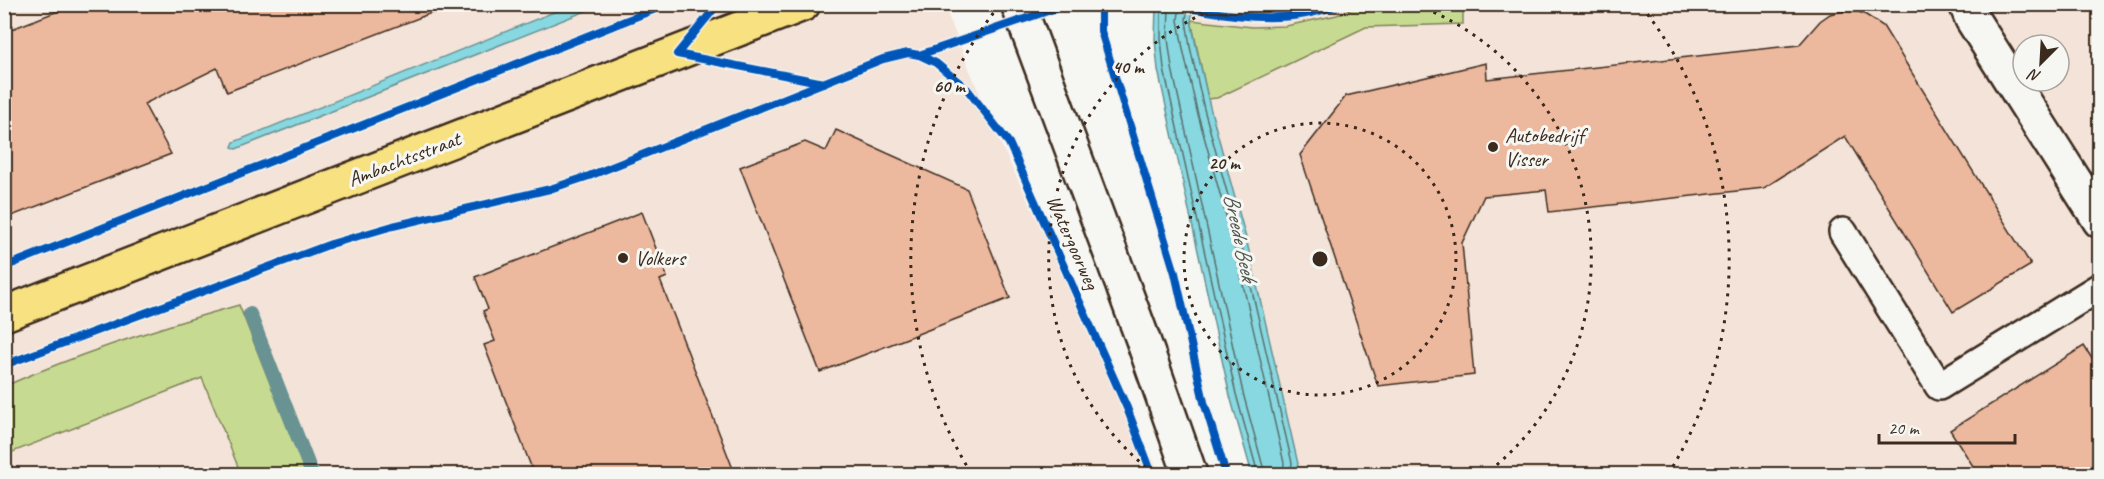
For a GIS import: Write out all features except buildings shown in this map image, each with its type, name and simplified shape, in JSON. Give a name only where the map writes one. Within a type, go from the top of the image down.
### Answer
[{"type":"main road","name":"Ambachtsstraat","points":[[4,314],[803,4]]},
{"type":"street","name":"Watergoorweg","points":[[1018,4],[1142,337],[1190,474]]},
{"type":"street","points":[[1966,4],[1972,19],[2100,221]]},
{"type":"lane","points":[[1843,232],[1939,386],[2100,287]]},
{"type":"shaded area","points":[[4,5],[944,5],[992,126],[1160,474],[5,474]]},
{"type":"shaded area","points":[[1172,5],[2099,5],[2099,474],[1298,474],[1186,164]]},
{"type":"green space","points":[[1310,4],[1269,9],[1230,5]]},
{"type":"green space","points":[[1469,4],[1469,7],[1463,8],[1463,24],[1366,27],[1217,98],[1208,99],[1191,20],[1252,27],[1286,26],[1337,15],[1360,5]]},
{"type":"green space","points":[[239,305],[306,474],[241,474],[202,378],[5,455],[5,386],[121,341]]},
{"type":"water","points":[[571,5],[601,5],[236,149],[232,147],[234,142]]},
{"type":"water","name":"Breede Beek","points":[[1156,5],[1194,5],[1191,20],[1196,46],[1210,107],[1246,238],[1298,464],[1294,474],[1252,474],[1230,396],[1158,70],[1155,40]]},
{"type":"waterway","points":[[250,314],[312,474]]},
{"type":"cycle path","points":[[4,267],[668,4]]},
{"type":"cycle path","points":[[718,4],[677,54],[824,83]]},
{"type":"cycle path","points":[[919,55],[1068,4]]},
{"type":"cycle path","points":[[1101,4],[1101,31],[1175,273],[1204,402],[1226,474]]},
{"type":"cycle path","points":[[1166,4],[1253,17],[1296,16],[1339,4]]},
{"type":"cycle path","points":[[4,365],[331,244],[393,226],[550,189],[589,176],[883,59],[908,53],[919,55],[936,63],[967,89],[1009,143],[1127,408],[1152,474]]},
{"type":"place","name":"Autobedrijf Visser","points":[[1493,147]]},
{"type":"place","name":"Volkers","points":[[623,258]]}]
